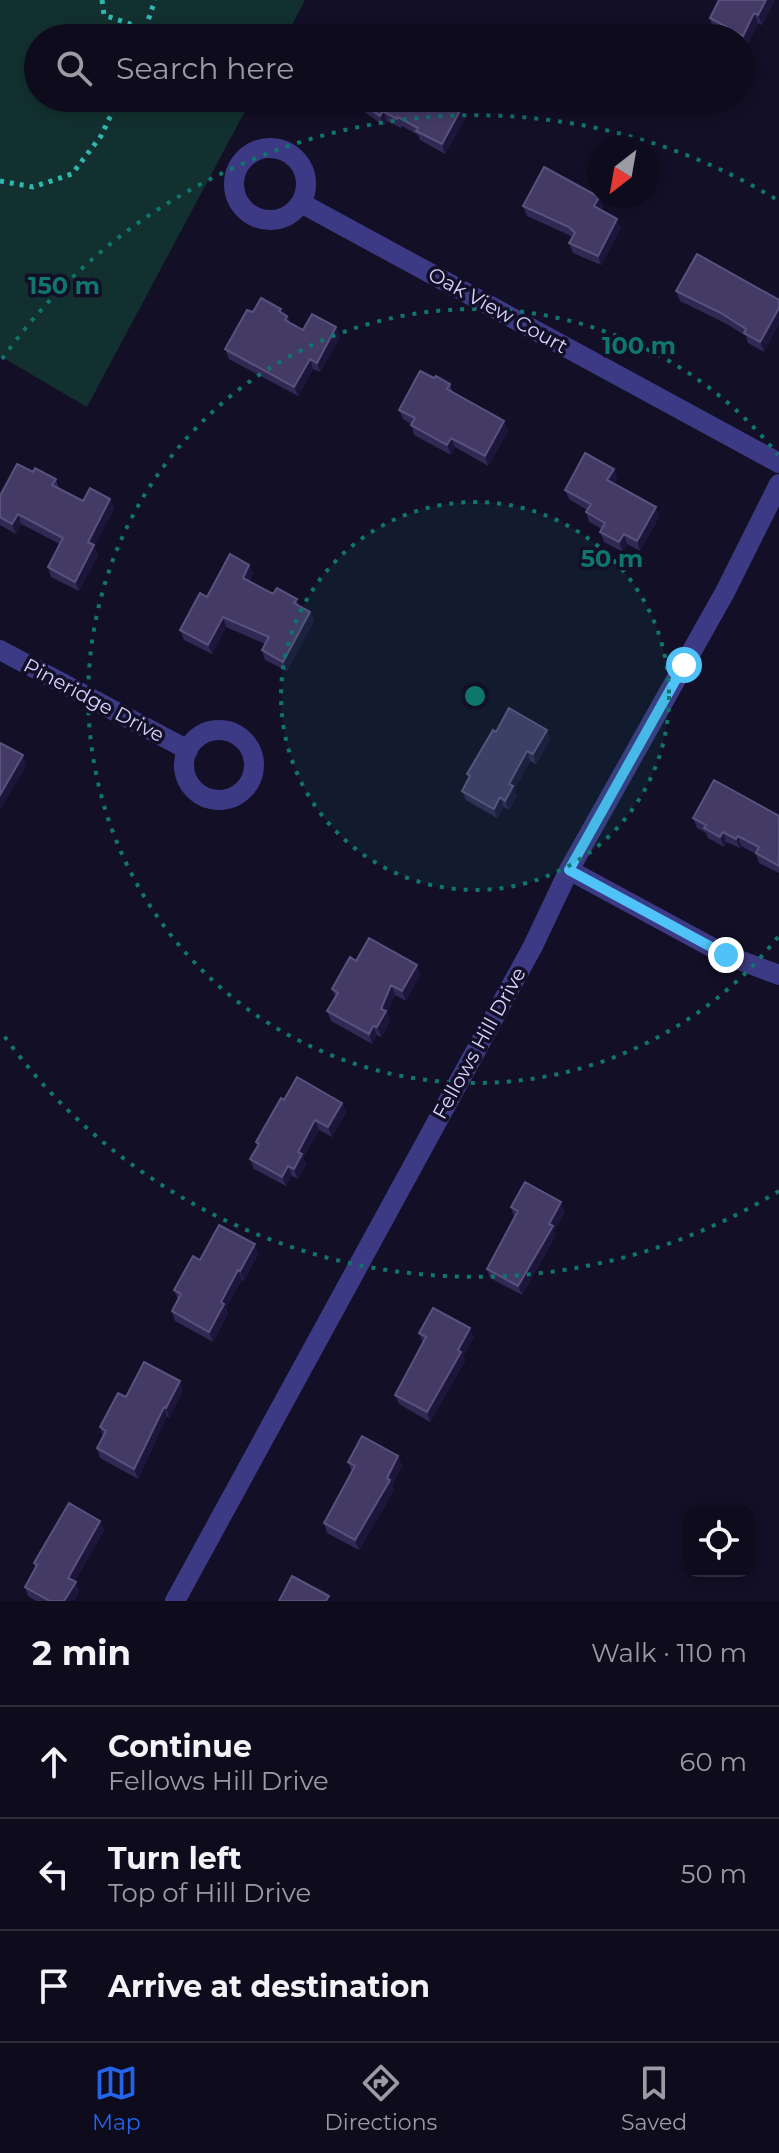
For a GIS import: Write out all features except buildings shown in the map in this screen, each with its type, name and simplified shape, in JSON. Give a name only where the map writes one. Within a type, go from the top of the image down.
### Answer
[{"type":"street","name":"Oak View Court","points":[[301,203],[779,463]]},
{"type":"street","name":"Fellows Hill Drive","points":[[175,1601],[533,946],[569,870],[725,592],[779,484]]},
{"type":"street","name":"Pineridge Drive","points":[[0,650],[188,750]]},
{"type":"street","points":[[569,870],[726,955],[779,975]]},
{"type":"path","points":[[102,0],[104,15],[130,24]]},
{"type":"path","points":[[147,24],[155,0]]},
{"type":"path","points":[[0,181],[33,187],[72,174],[101,136],[112,112]]},
{"type":"green space","points":[[0,0],[305,0],[292,24],[24,24],[24,112],[245,112],[87,407],[0,356]]},
{"type":"route","points":[[684,665],[569,870],[726,955]]}]
